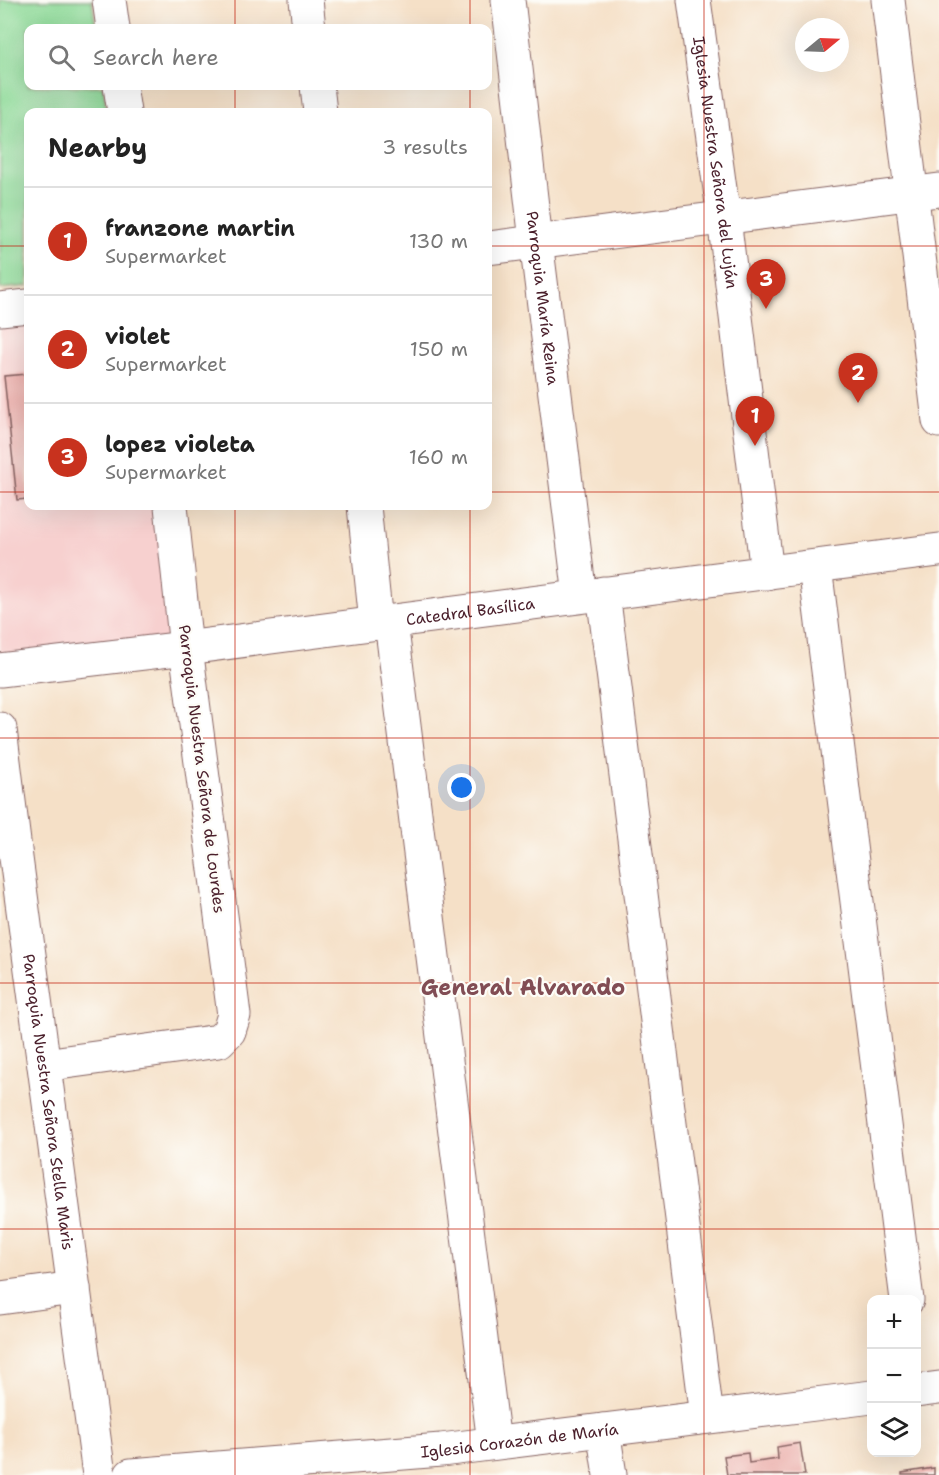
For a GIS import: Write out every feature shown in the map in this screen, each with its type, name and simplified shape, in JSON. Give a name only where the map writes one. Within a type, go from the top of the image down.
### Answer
[{"type":"street","points":[[109,0],[112,24]]},
{"type":"street","points":[[306,0],[309,24]]},
{"type":"street","name":"Parroquia María Reina","points":[[508,0],[536,241],[592,595],[707,1417]]},
{"type":"street","name":"Iglesia Nuestra Señora del Luján","points":[[694,0],[767,573]]},
{"type":"street","points":[[888,0],[925,192],[939,421]]},
{"type":"street","points":[[121,90],[123,108]]},
{"type":"street","points":[[317,90],[320,108]]},
{"type":"street","points":[[492,247],[925,192]]},
{"type":"street","points":[[0,309],[24,306]]},
{"type":"street","name":"Parroquia Nuestra Señora de Lourdes","points":[[44,1065],[219,1041],[230,1031],[234,1015],[186,648],[171,510]]},
{"type":"street","points":[[365,510],[384,623],[494,1443]]},
{"type":"street","name":"Catedral Basílica","points":[[0,670],[384,623],[939,550]]},
{"type":"street","points":[[814,567],[906,1295]]},
{"type":"street","name":"Parroquia Nuestra Señora Stella Maris","points":[[0,729],[8,859],[44,1065],[99,1475]]},
{"type":"street","points":[[0,1298],[74,1288]]},
{"type":"street","name":"Iglesia Corazón de María","points":[[131,1475],[370,1465],[441,1450],[867,1398]]},
{"type":"street","points":[[603,1430],[610,1475]]},
{"type":"shaded area","points":[[24,308],[24,510],[170,510],[185,647],[0,668],[0,311]]},
{"type":"green space","points":[[0,0],[92,0],[95,24],[24,24],[24,90],[104,90],[106,108],[24,108],[24,286],[0,289]]},
{"type":"building","points":[[24,374],[24,499],[17,500],[4,376]]},
{"type":"building","points":[[800,1443],[805,1475],[727,1475],[724,1456],[748,1453],[749,1463],[778,1459],[777,1447]]},
{"type":"building","points":[[934,1468],[934,1475],[902,1475],[902,1473]]},
{"type":"place","name":"lopez violeta","points":[[766,309]]},
{"type":"place","name":"violet","points":[[858,403]]},
{"type":"place","name":"franzone martin","points":[[755,446]]},
{"type":"district","name":"General Alvarado","points":[[523,987]]}]
